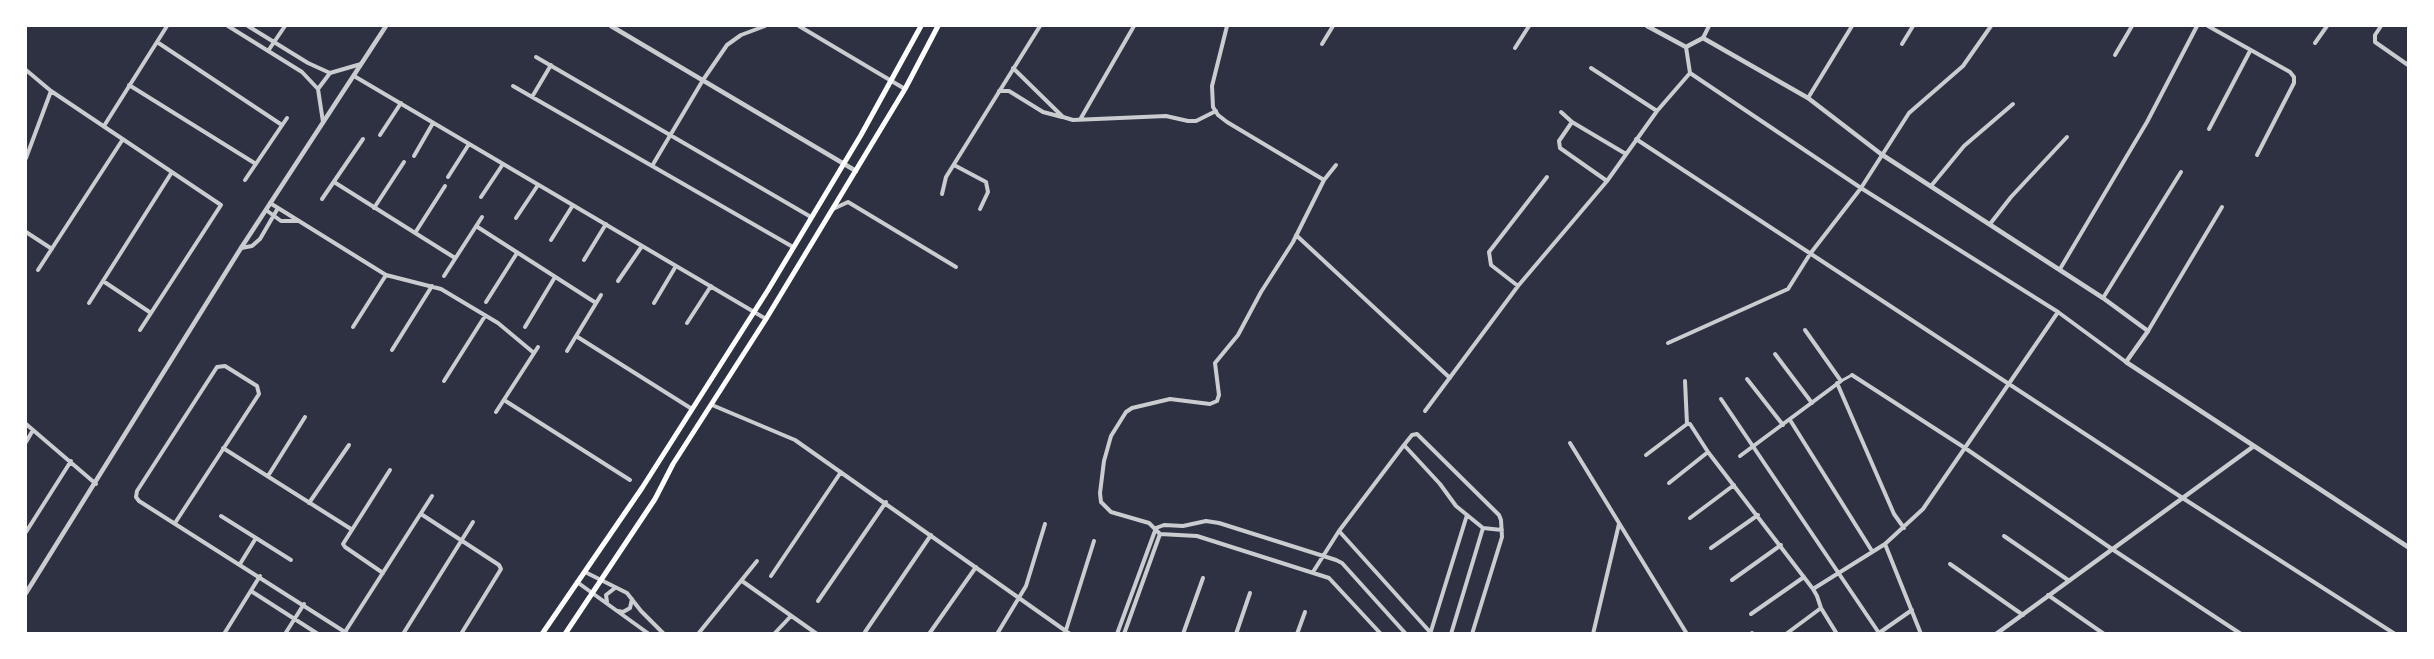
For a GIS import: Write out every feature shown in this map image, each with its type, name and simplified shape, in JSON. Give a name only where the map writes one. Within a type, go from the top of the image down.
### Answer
[{"type":"main road","points":[[542,633],[693,410],[844,164],[921,26]]},
{"type":"main road","points":[[565,633],[655,499],[673,464],[766,319],[905,89],[938,26]]},
{"type":"street","points":[[104,126],[167,26]]},
{"type":"street","points":[[228,26],[302,72],[318,89],[323,123]]},
{"type":"street","points":[[248,26],[330,74]]},
{"type":"street","points":[[268,51],[285,26]]},
{"type":"street","points":[[26,592],[96,484],[241,248],[386,26]]},
{"type":"street","points":[[611,26],[856,171]]},
{"type":"street","points":[[652,166],[669,134],[728,45],[741,34],[765,26]]},
{"type":"street","points":[[799,26],[905,89]]},
{"type":"street","points":[[942,194],[946,177],[1040,26]]},
{"type":"street","points":[[1080,118],[1134,26]]},
{"type":"street","points":[[1227,26],[1212,86],[1216,111],[1227,122],[1324,180]]},
{"type":"street","points":[[1322,44],[1333,26]]},
{"type":"street","points":[[1515,48],[1529,26]]},
{"type":"street","points":[[1647,26],[1686,47]]},
{"type":"street","points":[[1686,47],[1703,38],[1708,26]]},
{"type":"street","points":[[1808,98],[1852,26]]},
{"type":"street","points":[[1902,44],[1913,26]]},
{"type":"street","points":[[1668,343],[1788,289],[1810,254],[1861,188],[1909,113],[1963,66],[1991,26]]},
{"type":"street","points":[[2115,56],[2132,26]]},
{"type":"street","points":[[2060,269],[2147,122],[2197,26]]},
{"type":"street","points":[[2208,26],[2290,72],[2294,77],[2294,83],[2257,155]]},
{"type":"street","points":[[2315,43],[2327,26]]},
{"type":"street","points":[[2381,26],[2375,35],[2375,42],[2409,65]]},
{"type":"street","points":[[1703,38],[1808,98],[1881,154],[2060,269],[2148,331]]},
{"type":"street","points":[[157,42],[282,125]]},
{"type":"street","points":[[1686,47],[1690,73],[1861,188],[2058,312],[2126,362],[2409,547]]},
{"type":"street","points":[[2209,129],[2250,51]]},
{"type":"street","points":[[536,57],[811,217]]},
{"type":"street","points":[[318,89],[330,74],[362,64]]},
{"type":"street","points":[[532,97],[551,65]]},
{"type":"street","points":[[1013,68],[1063,117]]},
{"type":"street","points":[[1591,68],[1657,111]]},
{"type":"street","points":[[26,72],[221,205],[140,330]]},
{"type":"street","points":[[1425,411],[1518,286],[1607,181],[1657,111],[1690,73]]},
{"type":"street","points":[[354,76],[766,319]]},
{"type":"street","points":[[129,85],[256,164]]},
{"type":"street","points":[[513,86],[793,247]]},
{"type":"street","points":[[26,158],[51,91]]},
{"type":"street","points":[[999,91],[1009,91],[1043,112],[1073,120],[1166,116],[1196,121],[1216,111]]},
{"type":"street","points":[[380,135],[400,104]]},
{"type":"street","points":[[1931,186],[1964,146],[2013,104]]},
{"type":"street","points":[[1561,112],[1572,122],[1626,154]]},
{"type":"street","points":[[245,180],[287,118]]},
{"type":"street","points":[[1572,122],[1559,141],[1560,148],[1607,181]]},
{"type":"street","points":[[414,156],[434,123]]},
{"type":"street","points":[[1990,224],[2011,196],[2067,137]]},
{"type":"street","points":[[38,270],[123,139]]},
{"type":"street","points":[[322,200],[363,139]]},
{"type":"street","points":[[1636,139],[2181,497],[2395,633]]},
{"type":"street","points":[[448,177],[470,144]]},
{"type":"street","points":[[374,208],[404,162]]},
{"type":"street","points":[[481,197],[503,164]]},
{"type":"street","points":[[954,165],[986,182],[988,192],[980,208]]},
{"type":"street","points":[[1160,534],[1149,523],[1111,512],[1101,502],[1104,461],[1111,436],[1126,412],[1132,408],[1170,399],[1210,404],[1216,401],[1219,395],[1215,363],[1238,335],[1296,235],[1324,180],[1336,165]]},
{"type":"street","points":[[89,303],[172,172]]},
{"type":"street","points":[[2103,298],[2181,172]]},
{"type":"street","points":[[1518,286],[1491,265],[1489,252],[1547,177]]},
{"type":"street","points":[[333,182],[455,258]]},
{"type":"street","points":[[516,218],[538,185]]},
{"type":"street","points":[[415,233],[446,186]]},
{"type":"street","points":[[832,210],[848,202],[956,267]]},
{"type":"street","points":[[270,203],[386,275],[432,286],[485,316],[534,353]]},
{"type":"street","points":[[551,240],[573,205]]},
{"type":"street","points":[[2126,362],[2148,331],[2222,207]]},
{"type":"street","points":[[241,248],[256,243],[274,218],[278,208]]},
{"type":"street","points":[[266,210],[274,218],[285,222],[299,221]]},
{"type":"street","points":[[444,276],[482,217]]},
{"type":"street","points":[[584,260],[606,224]]},
{"type":"street","points":[[476,226],[596,303]]},
{"type":"street","points":[[26,232],[52,249]]},
{"type":"street","points":[[1296,235],[1450,378]]},
{"type":"street","points":[[618,281],[642,246]]},
{"type":"street","points":[[486,302],[517,253]]},
{"type":"street","points":[[654,303],[676,266]]},
{"type":"street","points":[[353,327],[386,275]]},
{"type":"street","points":[[525,327],[555,277]]},
{"type":"street","points":[[103,281],[151,314]]},
{"type":"street","points":[[392,350],[432,286]]},
{"type":"street","points":[[687,323],[711,286]]},
{"type":"street","points":[[567,351],[602,295]]},
{"type":"street","points":[[1813,589],[1885,544],[1923,509],[2058,312]]},
{"type":"street","points":[[444,381],[485,316]]},
{"type":"street","points":[[1805,330],[1839,382],[1894,514],[1904,528]]},
{"type":"street","points":[[576,336],[693,410]]},
{"type":"street","points":[[496,412],[538,347]]},
{"type":"street","points":[[1775,354],[1812,403]]},
{"type":"street","points":[[174,523],[260,390],[225,366],[217,367],[137,491],[136,496],[139,501],[174,523],[240,564],[260,576],[304,604],[346,633],[432,496]]},
{"type":"street","points":[[1740,456],[1839,382],[1852,375],[2241,633]]},
{"type":"street","points":[[1747,379],[1783,425]]},
{"type":"street","points":[[1685,381],[1687,424]]},
{"type":"street","points":[[1721,399],[1878,633],[1912,610]]},
{"type":"street","points":[[504,400],[630,480]]},
{"type":"street","points":[[712,405],[785,434],[886,502],[1066,630]]},
{"type":"street","points":[[268,476],[305,417]]},
{"type":"street","points":[[1790,420],[1872,551]]},
{"type":"street","points":[[26,424],[96,484]]},
{"type":"street","points":[[1687,424],[1690,424],[1708,452],[1813,589],[1821,608],[1837,633]]},
{"type":"street","points":[[1646,454],[1687,424]]},
{"type":"street","points":[[26,442],[33,430]]},
{"type":"street","points":[[1312,572],[1339,531],[1404,445],[1412,435],[1417,434],[1499,514],[1502,537],[1472,633]]},
{"type":"street","points":[[1570,443],[1688,633]]},
{"type":"street","points":[[309,503],[349,445]]},
{"type":"street","points":[[1404,445],[1440,484],[1456,506],[1483,528],[1502,530]]},
{"type":"street","points":[[1996,633],[2254,446]]},
{"type":"street","points":[[223,448],[351,529]]},
{"type":"street","points":[[1669,483],[1708,452]]},
{"type":"street","points":[[26,532],[71,461]]},
{"type":"street","points":[[383,573],[345,547],[344,540],[390,470]]},
{"type":"street","points":[[771,576],[841,472]]},
{"type":"street","points":[[1690,518],[1734,485]]},
{"type":"street","points":[[818,601],[886,502]]},
{"type":"street","points":[[421,514],[499,565],[501,569],[461,633]]},
{"type":"street","points":[[1430,633],[1467,515]]},
{"type":"street","points":[[1712,548],[1758,515]]},
{"type":"street","points":[[221,516],[291,560]]},
{"type":"street","points":[[1117,633],[1156,528],[1164,525],[1183,526],[1206,521],[1219,523],[1342,563],[1406,633]]},
{"type":"street","points":[[403,633],[474,522]]},
{"type":"street","points":[[1593,633],[1619,523]]},
{"type":"street","points":[[997,633],[1020,598],[1045,524]]},
{"type":"street","points":[[1182,534],[1183,526]]},
{"type":"street","points":[[1450,633],[1483,528]]},
{"type":"street","points":[[1339,531],[1430,633]]},
{"type":"street","points":[[1160,534],[1197,536],[1329,578],[1381,633]]},
{"type":"street","points":[[1124,633],[1160,534]]},
{"type":"street","points":[[865,632],[931,535]]},
{"type":"street","points":[[2004,536],[2068,580]]},
{"type":"street","points":[[240,564],[256,538]]},
{"type":"street","points":[[1066,630],[1094,541]]},
{"type":"street","points":[[1885,544],[1921,633]]},
{"type":"street","points":[[1732,580],[1781,545]]},
{"type":"street","points":[[698,633],[757,561]]},
{"type":"street","points":[[1950,564],[2023,615]]},
{"type":"street","points":[[929,633],[975,567]]},
{"type":"street","points":[[585,572],[627,593],[664,633]]},
{"type":"street","points":[[224,633],[260,576]]},
{"type":"street","points":[[1752,614],[1804,577]]},
{"type":"street","points":[[1183,633],[1203,578]]},
{"type":"street","points":[[742,581],[817,633]]},
{"type":"street","points":[[578,582],[649,633]]},
{"type":"street","points":[[608,604],[606,595],[616,587]]},
{"type":"street","points":[[251,591],[318,633]]},
{"type":"street","points":[[1236,633],[1250,593]]},
{"type":"street","points":[[2048,595],[2104,633]]},
{"type":"street","points":[[618,611],[623,612],[630,608],[632,599]]},
{"type":"street","points":[[285,633],[304,604]]},
{"type":"street","points":[[1786,633],[1821,608]]},
{"type":"street","points":[[1297,633],[1305,612]]},
{"type":"street","points":[[774,633],[791,616]]},
{"type":"street","points":[[1056,633],[1066,630]]}]
